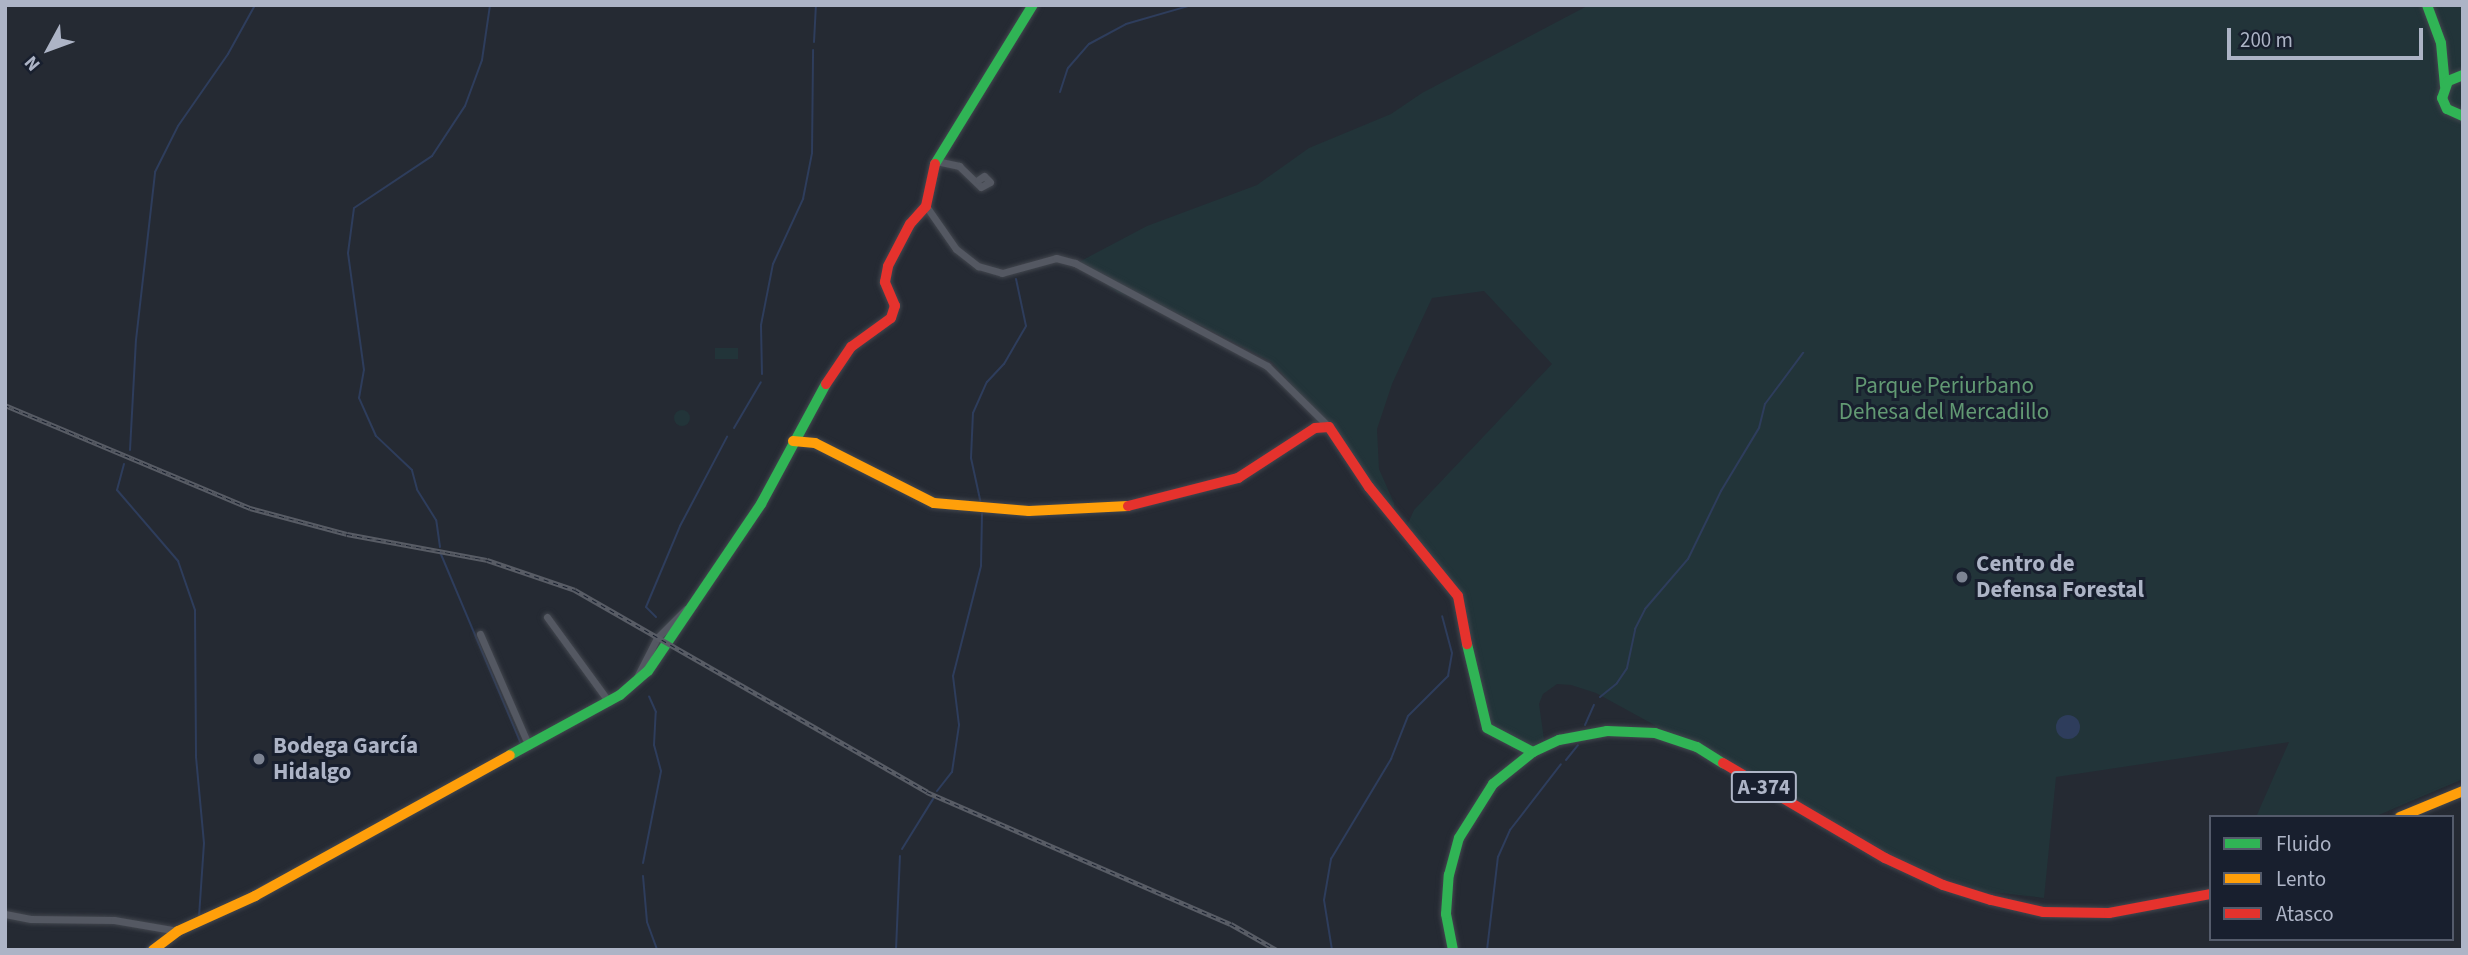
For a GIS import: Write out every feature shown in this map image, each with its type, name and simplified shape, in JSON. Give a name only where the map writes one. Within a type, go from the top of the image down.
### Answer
[{"type":"street","points":[[153,950],[178,930],[255,896],[608,702],[667,648],[761,504],[793,442],[851,347],[887,322],[894,312],[884,276],[910,224],[926,206],[928,179],[936,161],[1033,5]]},
{"type":"street","points":[[2427,5],[2441,43],[2444,104],[2452,114],[2463,116]]},
{"type":"street","points":[[2445,86],[2463,75]]},
{"type":"street","points":[[936,161],[959,166],[978,180]]},
{"type":"street","points":[[926,206],[956,249],[978,266],[1002,273],[1056,258],[1075,263],[1267,366],[1329,427],[1368,487],[1458,596],[1481,715],[1487,728],[1533,752]]},
{"type":"street","points":[[793,442],[815,443],[934,502],[1029,511],[1115,509],[1238,478],[1315,428],[1329,427]]},
{"type":"street","points":[[547,617],[608,702]]},
{"type":"street","points":[[480,634],[529,746]]},
{"type":"street","name":"A-374","points":[[1452,950],[1446,896],[1459,838],[1493,784],[1533,752],[1559,740],[1607,731],[1671,738],[1697,747],[1885,858],[1943,885],[2043,912],[2109,913],[2209,894]]},
{"type":"street","points":[[2405,815],[2462,791]]},
{"type":"street","points":[[5,914],[31,919],[114,920],[178,930]]},
{"type":"green space","name":"Parque Periurbano Dehesa del Mercadillo","points":[[1589,5],[2463,5],[2463,779],[2379,815],[2257,815],[2289,742],[2056,777],[2044,898],[1983,891],[1910,865],[1596,693],[1571,685],[1557,684],[1543,694],[1539,704],[1544,739],[1522,751],[1494,734],[1470,688],[1456,597],[1404,532],[1414,510],[1552,364],[1484,291],[1432,298],[1392,384],[1377,429],[1379,469],[1394,503],[1394,520],[1334,436],[1322,433],[1323,421],[1272,362],[1169,309],[1118,293],[1077,263],[1147,226],[1257,185],[1309,148],[1391,114],[1422,93]]},
{"type":"green space","points":[[715,348],[738,348],[738,359],[715,359]]},
{"type":"green space","points":[[679,410],[685,410],[690,418],[688,424],[679,426],[674,421],[674,415]]},
{"type":"water","points":[[2068,715],[2077,718],[2080,727],[2077,736],[2068,739],[2059,736],[2056,727],[2059,718]]},
{"type":"waterway","points":[[130,450],[136,340],[155,172],[178,126],[228,54],[255,5]]},
{"type":"waterway","points":[[440,547],[436,520],[417,489],[412,470],[376,436],[359,398],[364,370],[348,253],[354,208],[432,156],[465,106],[482,60],[490,5]]},
{"type":"waterway","points":[[814,42],[816,5]]},
{"type":"waterway","points":[[1060,92],[1068,68],[1089,44],[1126,24],[1192,5]]},
{"type":"waterway","points":[[762,374],[761,325],[773,264],[803,199],[812,153],[813,50]]},
{"type":"waterway","points":[[981,504],[971,458],[973,413],[987,382],[1004,364],[1026,326],[1016,279]]},
{"type":"waterway","points":[[1600,697],[1617,683],[1627,668],[1635,629],[1645,609],[1688,559],[1721,491],[1759,428],[1765,404],[1803,353]]},
{"type":"waterway","points":[[734,428],[761,382]]},
{"type":"waterway","points":[[656,617],[646,607],[680,526],[727,437]]},
{"type":"waterway","points":[[124,464],[117,490],[178,561],[195,610],[196,757],[204,843],[199,916]]},
{"type":"waterway","points":[[937,791],[952,772],[959,725],[953,676],[981,566],[982,512]]},
{"type":"waterway","points":[[440,552],[521,744]]},
{"type":"waterway","points":[[1332,950],[1324,900],[1331,859],[1391,759],[1408,716],[1448,676],[1452,653],[1442,616]]},
{"type":"waterway","points":[[643,863],[661,771],[654,745],[656,712],[649,696]]},
{"type":"waterway","points":[[1585,725],[1594,705]]},
{"type":"waterway","points":[[1566,760],[1578,745]]},
{"type":"waterway","points":[[1487,950],[1498,857],[1510,830],[1561,764]]},
{"type":"waterway","points":[[902,849],[933,799]]},
{"type":"waterway","points":[[896,950],[900,856]]},
{"type":"waterway","points":[[643,876],[647,922],[657,950]]},
{"type":"waterway","points":[[254,891],[273,881]]},
{"type":"waterway","points":[[145,950],[150,946]]},
{"type":"railway","points":[[5,405],[250,508],[347,534],[487,560],[575,590],[927,792],[1231,924],[1277,950]]},
{"type":"traffic: fast","points":[[935,164],[1033,5]]},
{"type":"traffic: fast","points":[[2427,5],[2441,43],[2445,86]]},
{"type":"traffic: fast","points":[[2463,75],[2448,81],[2442,98],[2447,109],[2463,116]]},
{"type":"traffic: fast","points":[[510,755],[620,695],[648,671],[761,504],[826,384]]},
{"type":"traffic: fast","points":[[1467,644],[1487,728],[1533,752]]},
{"type":"traffic: fast","points":[[1453,950],[1446,914],[1449,875],[1459,838],[1493,784],[1533,752],[1559,740],[1607,731],[1655,733],[1697,747],[1723,763]]},
{"type":"traffic: slow","points":[[793,441],[815,443],[934,503],[1029,511],[1128,506]]},
{"type":"traffic: slow","points":[[153,950],[178,931],[255,896],[510,755]]},
{"type":"traffic: slow","points":[[2405,815],[2463,791]]},
{"type":"traffic: jam","points":[[826,384],[851,347],[891,318],[895,306],[885,282],[888,266],[910,224],[926,206],[935,164]]},
{"type":"traffic: jam","points":[[1128,506],[1238,478],[1315,428],[1329,427],[1369,487],[1458,596],[1467,644]]},
{"type":"traffic: jam","points":[[1723,763],[1885,858],[1943,885],[1991,900],[2043,912],[2109,913],[2209,894]]},
{"type":"place","name":"Centro de Defensa Forestal","points":[[1962,577]]},
{"type":"place","name":"Bodega García Hidalgo","points":[[259,759]]}]
